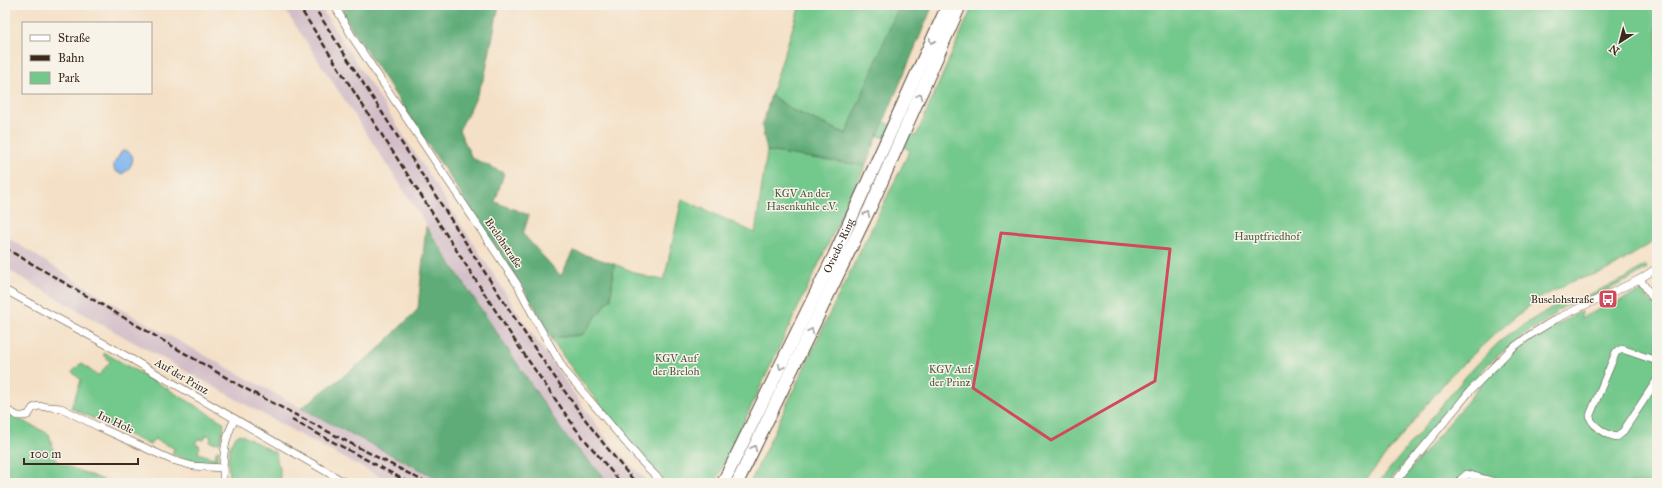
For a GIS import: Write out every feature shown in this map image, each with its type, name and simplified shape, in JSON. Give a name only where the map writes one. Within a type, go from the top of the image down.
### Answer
[{"type":"highway","name":"Oviedo-Ring","points":[[723,483],[831,262],[948,5]]},
{"type":"highway","name":"Oviedo-Ring","points":[[737,483],[870,208],[960,5]]},
{"type":"street","name":"Brelohstraße","points":[[336,6],[354,38],[517,284],[536,322],[565,371],[644,464],[663,483]]},
{"type":"street","points":[[1394,483],[1470,391],[1510,350],[1530,335],[1556,319],[1640,279],[1657,268]]},
{"type":"street","points":[[1640,279],[1652,297],[1657,300]]},
{"type":"street","name":"Auf der Prinz","points":[[5,290],[107,345],[346,483]]},
{"type":"street","points":[[1657,361],[1622,350],[1616,352],[1590,415],[1590,419],[1612,436],[1617,437],[1622,433],[1657,380]]},
{"type":"street","name":"Im Hole","points":[[5,409],[23,416],[28,415],[33,408],[38,406],[61,408],[172,460],[193,466],[223,468]]},
{"type":"street","points":[[222,483],[226,439],[235,419]]},
{"type":"street","points":[[1459,483],[1467,474],[1474,474],[1499,483]]},
{"type":"highlighted area","points":[[1001,233],[1170,249],[1155,381],[1051,440],[973,388]]},
{"type":"shaded area","points":[[282,5],[319,5],[536,340],[603,434],[649,483],[609,483],[564,434]]},
{"type":"shaded area","points":[[5,236],[135,317],[301,408],[446,483],[392,483],[306,438],[110,329],[5,268]]},
{"type":"green space","points":[[342,5],[499,5],[485,75],[474,102],[459,130],[472,158],[504,173],[495,202],[529,215],[523,234],[561,276],[573,251],[614,264],[611,298],[582,335],[551,338],[523,288],[353,31],[343,13]]},
{"type":"green space","name":"Hauptfriedhof","points":[[800,5],[922,5],[876,118],[916,136],[973,5],[1657,5],[1657,230],[1650,244],[1608,270],[1573,281],[1538,299],[1496,333],[1450,376],[1363,483],[750,483],[825,323],[910,150],[873,133],[859,165],[865,166],[715,483],[668,483],[662,479],[604,410],[576,375],[551,338],[582,335],[611,298],[614,264],[647,277],[664,280],[682,199],[755,233],[767,151],[840,162],[852,136],[792,110],[771,95]]},
{"type":"green space","points":[[899,5],[933,5],[865,166],[767,151],[762,126],[771,95],[792,110],[846,134]]},
{"type":"green space","points":[[426,226],[564,434],[609,483],[446,483],[301,408],[374,353],[418,309]]},
{"type":"green space","points":[[1645,265],[1647,268],[1628,280],[1584,301],[1582,298],[1626,278]]},
{"type":"green space","points":[[1642,291],[1651,302],[1657,305],[1657,483],[1399,483],[1486,379],[1511,355],[1531,340],[1581,311],[1582,313],[1580,318]]},
{"type":"green space","points":[[1578,299],[1555,312],[1556,314],[1526,333],[1488,364],[1388,483],[1378,483],[1466,376],[1499,342],[1551,308]]},
{"type":"green space","points":[[105,353],[223,422],[224,426],[220,443],[210,442],[211,436],[206,435],[204,440],[199,439],[195,444],[200,446],[198,453],[214,458],[217,450],[219,450],[216,461],[206,463],[172,454],[174,448],[154,439],[150,445],[71,408],[81,380],[72,372],[81,363],[98,376],[110,362],[103,355]]},
{"type":"green space","points":[[5,412],[49,434],[57,462],[111,483],[5,483]]},
{"type":"green space","points":[[240,434],[276,453],[278,465],[280,466],[280,483],[229,483],[229,449],[235,438]]},
{"type":"water","points":[[122,151],[131,154],[132,161],[128,169],[121,174],[115,171],[113,165]]},
{"type":"railway","points":[[298,5],[517,344],[576,429],[621,483]]},
{"type":"railway","points":[[313,5],[531,342],[571,400],[636,483]]},
{"type":"railway","points":[[5,248],[244,388],[427,483]]},
{"type":"railway","points":[[292,420],[410,483]]},
{"type":"place","name":"Buselohstraße","points":[[1608,299]]},
{"type":"park label","name":"KGV An der Hasenkuhle e.V.","points":[[802,199]]},
{"type":"park label","name":"KGV Auf der Breloh","points":[[676,364]]},
{"type":"park label","name":"KGV Auf der Prinz","points":[[950,375]]}]
